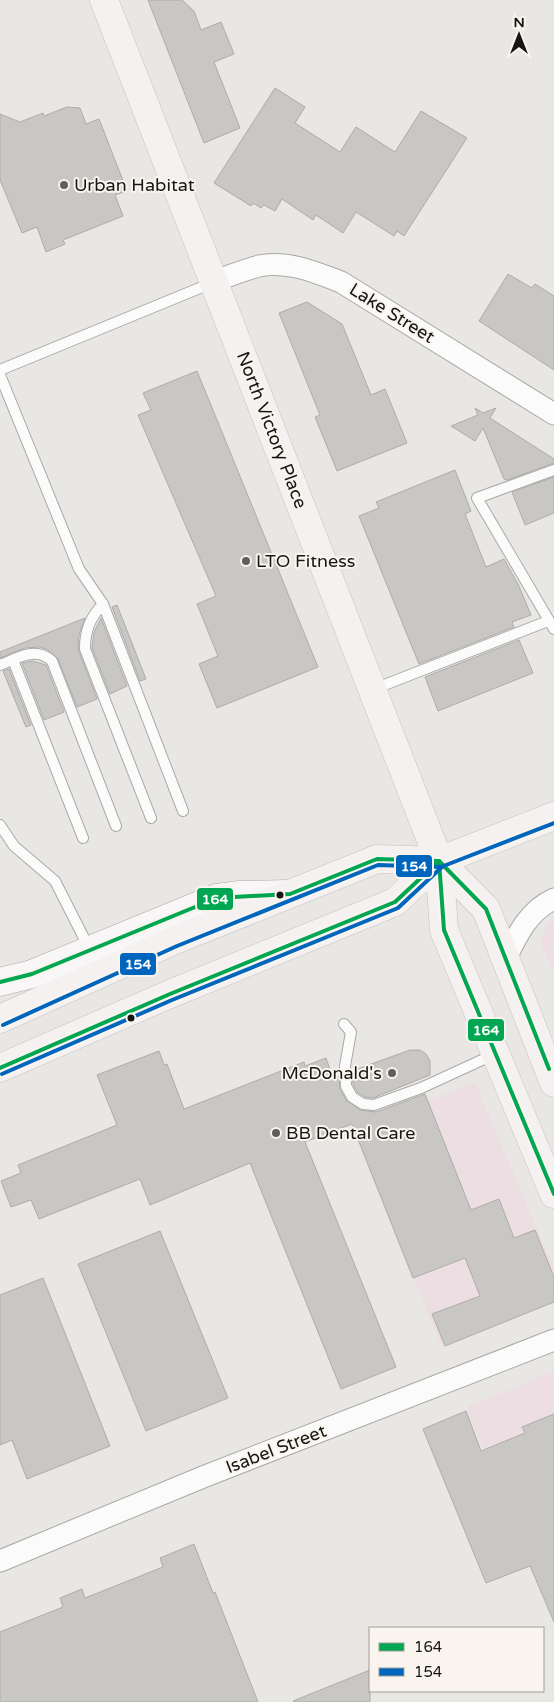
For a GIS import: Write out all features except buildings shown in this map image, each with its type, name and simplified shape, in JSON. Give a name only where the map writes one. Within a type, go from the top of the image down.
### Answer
[{"type":"main road","name":"North Victory Place","points":[[104,0],[439,861]]},
{"type":"main road","points":[[0,1068],[170,994],[395,902],[439,861],[554,816]]},
{"type":"main road","points":[[0,1019],[167,943],[377,859],[439,861],[486,909],[542,1041],[554,1083]]},
{"type":"main road","points":[[439,861],[444,930],[554,1194]]},
{"type":"main road","points":[[0,982],[32,974],[217,898],[240,895],[290,894]]},
{"type":"street","name":"Lake Street","points":[[214,281],[258,266],[278,264],[323,275],[341,282],[554,414]]},
{"type":"street","points":[[506,958],[521,927],[541,908],[554,899]]},
{"type":"street","name":"Isabel Street","points":[[0,1561],[203,1477],[554,1340]]},
{"type":"lane","points":[[0,370],[214,281]]},
{"type":"lane","points":[[0,375],[79,569],[102,604],[183,811]]},
{"type":"lane","points":[[371,690],[551,625],[477,498],[554,470]]},
{"type":"lane","points":[[102,604],[92,615],[87,626],[85,649],[151,818]]},
{"type":"lane","points":[[0,665],[36,653],[52,662],[116,826]]},
{"type":"lane","points":[[13,660],[82,838]]},
{"type":"lane","points":[[0,825],[14,846],[55,882],[89,949]]},
{"type":"lane","points":[[344,1024],[351,1032],[345,1066],[346,1086],[352,1097],[363,1104],[374,1105],[421,1088],[496,1053]]},
{"type":"shaded area","points":[[554,921],[554,974],[540,942],[548,923]]},
{"type":"shaded area","points":[[475,1082],[554,1268],[554,1302],[442,1347],[353,1132]]},
{"type":"shaded area","points":[[554,1371],[554,1623],[466,1407]]},
{"type":"transit line","name":"154","points":[[3,1025],[177,946],[378,865],[441,867],[554,823]]},
{"type":"transit line","name":"164","points":[[0,982],[32,974],[217,898],[290,894],[377,859],[439,861]]},
{"type":"transit line","name":"164","points":[[439,861],[444,930],[554,1194]]},
{"type":"transit line","name":"164","points":[[439,861],[486,909],[549,1069]]},
{"type":"transit line","name":"164","points":[[0,1068],[170,994],[395,902],[439,861]]},
{"type":"transit line","name":"154","points":[[2,1074],[172,1000],[398,908],[443,866]]},
{"type":"place","name":"Urban Habitat","points":[[64,185]]},
{"type":"place","name":"LTO Fitness","points":[[246,561]]},
{"type":"place","name":"McDonald's","points":[[392,1073]]},
{"type":"place","name":"BB Dental Care","points":[[276,1133]]}]
